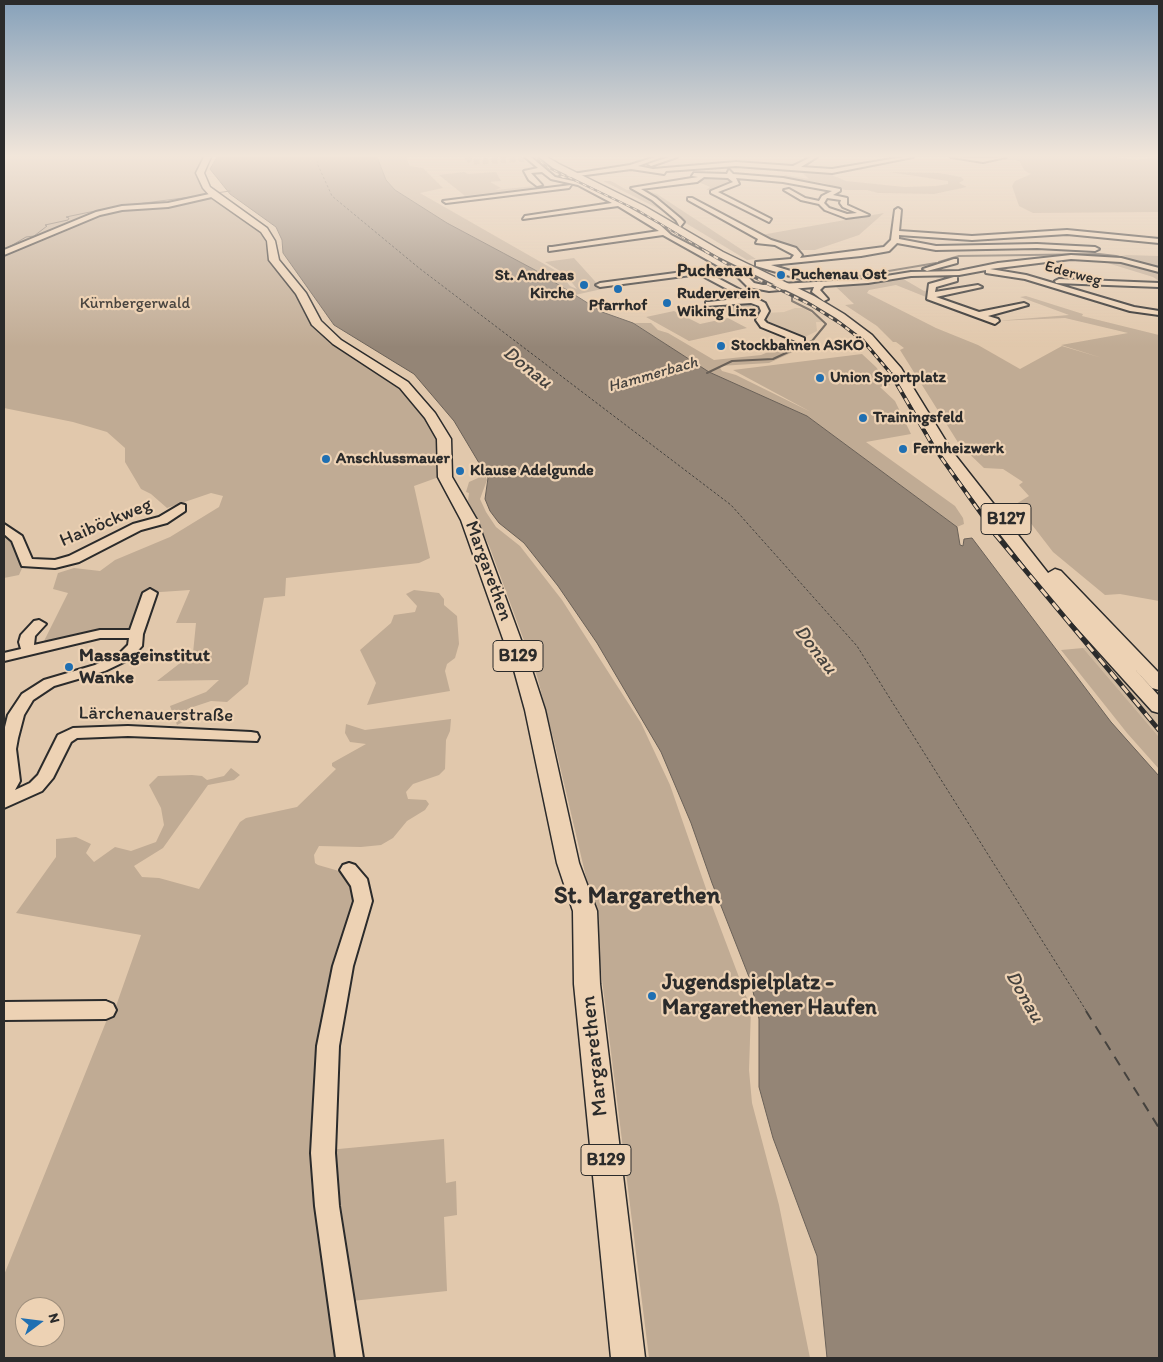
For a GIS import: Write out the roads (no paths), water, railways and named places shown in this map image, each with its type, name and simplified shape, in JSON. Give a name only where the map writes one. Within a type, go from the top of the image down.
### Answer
[{"type":"main road","name":"Margarethen","points":[[250,221],[264,230],[271,241],[274,260],[305,299],[312,317],[320,328],[337,342],[394,377],[411,392],[442,434],[446,446],[445,477],[470,520],[530,692],[568,863],[568,884],[574,925],[585,962],[628,1358]]},
{"type":"main road","name":"B127","points":[[662,221],[767,281],[793,284],[868,337],[881,350],[899,374],[946,452],[999,523],[1055,593],[1159,707]]},
{"type":"main road","name":"B127","points":[[672,221],[824,299],[866,326],[888,346],[949,443],[1000,512],[1038,556],[1159,684]]},
{"type":"street","points":[[4,253],[80,221]]},
{"type":"street","points":[[648,221],[658,226],[662,232],[744,277],[751,285],[767,281],[793,284],[825,284],[856,279]]},
{"type":"street","points":[[680,221],[680,225]]},
{"type":"street","points":[[727,221],[769,245]]},
{"type":"street","points":[[767,281],[759,264],[886,249],[895,237],[897,221]]},
{"type":"street","points":[[552,249],[662,232]]},
{"type":"street","points":[[895,237],[972,238],[1067,232],[1159,241]]},
{"type":"street","points":[[741,236],[753,241],[797,252],[798,254],[793,261]]},
{"type":"street","points":[[895,237],[931,248],[1070,246],[1095,249],[1111,257],[1159,270]]},
{"type":"street","points":[[793,284],[817,280],[959,272],[978,270],[998,264],[1071,257],[1111,257]]},
{"type":"street","points":[[911,274],[954,261]]},
{"type":"street","points":[[600,285],[726,267]]},
{"type":"street","name":"Ederweg","points":[[978,270],[1016,275],[1103,298],[1133,309],[1159,313]]},
{"type":"street","points":[[700,271],[748,297],[764,308],[760,320],[764,325],[800,340]]},
{"type":"street","points":[[959,272],[962,276],[932,286],[930,297],[995,321]]},
{"type":"street","points":[[709,304],[748,297],[758,292],[767,281]]},
{"type":"street","points":[[1047,284],[1074,281],[1159,285]]},
{"type":"street","points":[[824,299],[816,290],[825,284]]},
{"type":"street","points":[[931,295],[978,287]]},
{"type":"street","points":[[978,315],[1024,305]]},
{"type":"street","name":"Haiböckweg","points":[[4,528],[18,539],[27,565],[55,564],[74,559],[137,527],[163,520],[182,508]]},
{"type":"street","name":"Lärchenauerstraße","points":[[4,794],[12,781],[8,749],[10,738],[16,714],[27,697],[49,683],[100,668],[125,656],[135,646],[136,634],[150,593]]},
{"type":"street","points":[[29,650],[26,642],[34,628]]},
{"type":"street","points":[[4,657],[105,633],[136,634]]},
{"type":"street","name":"Lärchenauerstraße","points":[[4,802],[36,787],[44,778],[64,739],[72,733],[128,731],[252,737]]},
{"type":"street","points":[[348,870],[360,884],[363,904],[343,966],[328,1046],[324,1076],[323,1153],[326,1197],[350,1358]]},
{"type":"street","points":[[4,1011],[106,1010]]},
{"type":"water","name":"Donau","points":[[267,221],[443,221],[535,270],[602,312],[633,323],[709,372],[807,416],[957,527],[960,545],[963,546],[964,539],[972,538],[1111,722],[1159,776],[1159,1358],[827,1358],[817,1256],[773,1138],[759,1087],[759,1019],[751,982],[712,883],[691,823],[661,752],[597,643],[558,586],[524,543],[499,523],[490,511],[485,499],[488,478],[454,421],[414,374],[334,325],[283,253],[282,240],[276,227]]},
{"type":"waterway","points":[[4,250],[26,237],[34,236],[47,226],[45,225],[65,221]]},
{"type":"waterway","name":"Hammerbach","points":[[939,262],[959,256],[1099,254],[1116,256],[1159,268]]},
{"type":"waterway","name":"Hammerbach","points":[[835,280],[936,263]]},
{"type":"waterway","name":"Hammerbach","points":[[707,373],[732,361],[773,359],[812,341],[826,324],[812,311],[792,301],[792,297]]},
{"type":"railway","points":[[655,221],[707,252]]},
{"type":"railway","points":[[705,251],[729,265],[811,305],[841,324],[863,341],[892,375]]},
{"type":"railway","points":[[891,374],[933,446],[996,535]]},
{"type":"railway","points":[[995,534],[1159,730]]},
{"type":"place","name":"Puchenau Ost","points":[[781,275]]},
{"type":"place","name":"St. Andreas Kirche","points":[[584,285]]},
{"type":"place","name":"Pfarrhof","points":[[618,289]]},
{"type":"place","name":"Ruderverein Wiking Linz","points":[[667,303]]},
{"type":"place","name":"Stockbahnen ASKÖ","points":[[721,346]]},
{"type":"place","name":"Union Sportplatz","points":[[820,378]]},
{"type":"place","name":"Trainingsfeld","points":[[863,418]]},
{"type":"place","name":"Fernheizwerk","points":[[903,449]]},
{"type":"place","name":"Anschlussmauer","points":[[326,459]]},
{"type":"place","name":"Klause Adelgunde","points":[[460,471]]},
{"type":"place","name":"Massageinstitut Wanke","points":[[69,667]]},
{"type":"place","name":"Jugendspielplatz - Margarethener Haufen","points":[[652,996]]},
{"type":"district","name":"Puchenau","points":[[715,271]]},
{"type":"district","name":"St. Margarethen","points":[[637,897]]},
{"type":"park label","name":"Kürnbergerwald","points":[[135,304]]}]
